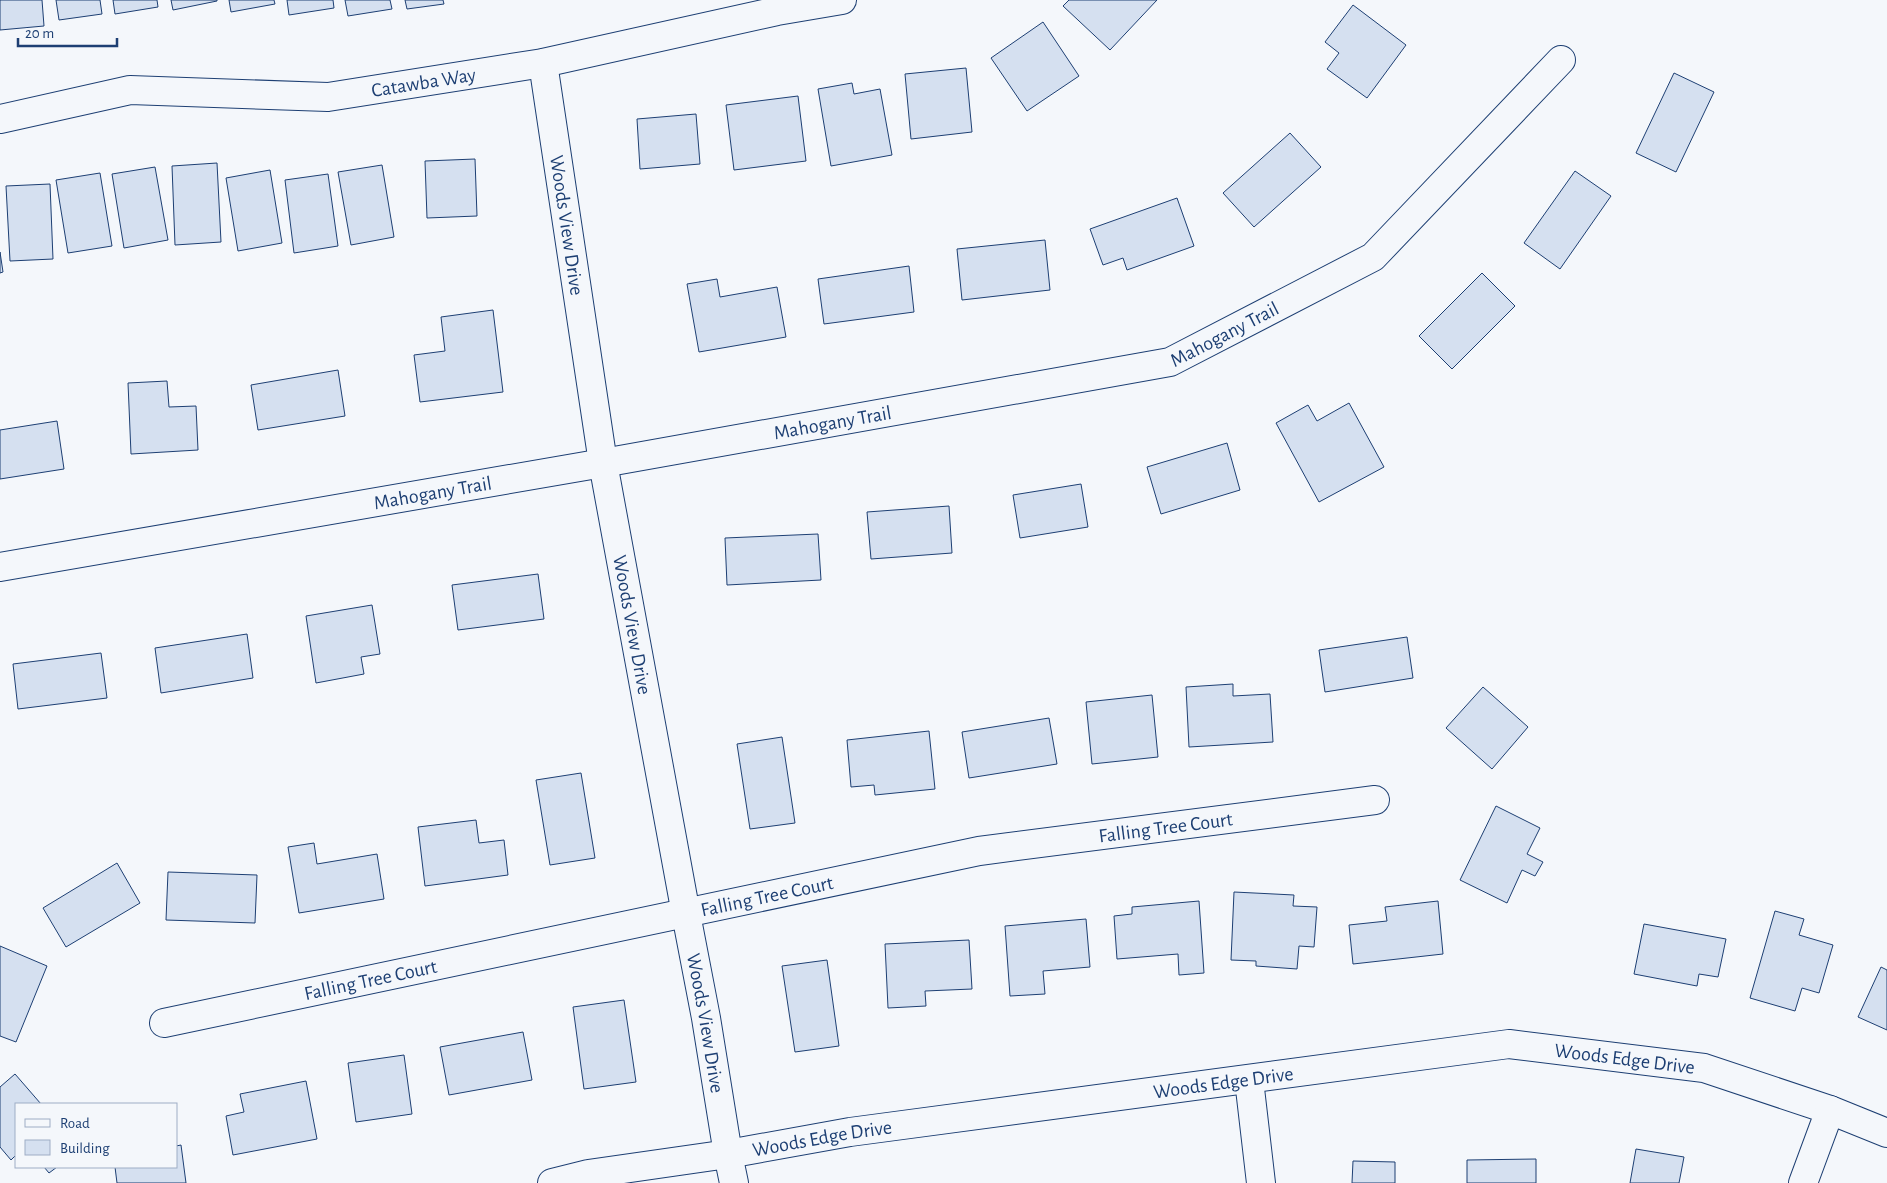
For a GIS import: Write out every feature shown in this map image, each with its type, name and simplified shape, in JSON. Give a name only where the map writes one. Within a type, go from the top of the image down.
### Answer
[{"type":"street","name":"Catawba Way","points":[[0,119],[130,90],[328,97],[543,63],[776,6],[842,0]]},
{"type":"street","name":"Mahogany Trail","points":[[0,567],[1170,362],[1373,257],[1561,60]]},
{"type":"street","name":"Woods View Drive","points":[[543,63],[603,462],[706,1018],[734,1183]]},
{"type":"street","name":"Falling Tree Court","points":[[164,1023],[979,851],[1375,800]]},
{"type":"street","name":"Woods Edge Drive","points":[[552,1183],[588,1174],[728,1154],[850,1132],[1509,1044],[1704,1068],[1830,1110],[1887,1132]]},
{"type":"street","points":[[1249,1080],[1261,1183]]},
{"type":"street","points":[[1804,1183],[1830,1110]]},
{"type":"building","points":[[0,0],[42,0],[44,26],[0,30]]},
{"type":"building","points":[[56,0],[100,0],[102,14],[59,20]]},
{"type":"building","points":[[113,0],[157,0],[158,7],[115,14]]},
{"type":"building","points":[[171,0],[217,0],[217,1],[173,10]]},
{"type":"building","points":[[229,0],[274,0],[275,4],[231,12]]},
{"type":"building","points":[[287,0],[333,0],[334,8],[289,15]]},
{"type":"building","points":[[345,0],[390,0],[392,9],[348,16]]},
{"type":"building","points":[[405,0],[443,0],[444,4],[407,9]]},
{"type":"building","points":[[1069,0],[1157,0],[1110,50],[1063,6]]},
{"type":"building","points":[[1353,5],[1406,45],[1367,98],[1327,69],[1339,53],[1325,42]]},
{"type":"building","points":[[1043,22],[1079,76],[1027,111],[991,58]]},
{"type":"building","points":[[966,68],[972,132],[911,139],[905,74]]},
{"type":"building","points":[[1674,73],[1714,92],[1676,172],[1636,153]]},
{"type":"building","points":[[852,83],[854,94],[880,89],[892,155],[831,166],[818,89]]},
{"type":"building","points":[[798,96],[806,161],[734,170],[726,105]]},
{"type":"building","points":[[696,114],[700,164],[640,169],[637,119]]},
{"type":"building","points":[[1290,133],[1321,167],[1254,227],[1223,193]]},
{"type":"building","points":[[475,159],[477,216],[427,218],[425,161]]},
{"type":"building","points":[[217,163],[221,242],[175,245],[172,166]]},
{"type":"building","points":[[382,165],[394,237],[351,245],[338,172]]},
{"type":"building","points":[[155,167],[168,240],[124,248],[112,174]]},
{"type":"building","points":[[270,170],[282,243],[238,251],[226,178]]},
{"type":"building","points":[[1575,171],[1611,196],[1560,269],[1524,243]]},
{"type":"building","points":[[100,173],[112,246],[68,253],[56,180]]},
{"type":"building","points":[[328,174],[338,246],[294,253],[285,180]]},
{"type":"building","points":[[50,184],[53,259],[10,261],[6,186]]},
{"type":"building","points":[[1177,198],[1194,246],[1127,270],[1123,258],[1103,265],[1090,229]]},
{"type":"building","points":[[1045,240],[1050,290],[962,300],[957,249]]},
{"type":"building","points":[[0,252],[3,272],[0,273]]},
{"type":"building","points":[[909,266],[914,312],[824,324],[818,279]]},
{"type":"building","points":[[1482,273],[1515,306],[1452,369],[1419,336]]},
{"type":"building","points":[[717,279],[720,297],[777,287],[786,337],[699,352],[687,284]]},
{"type":"building","points":[[493,310],[503,392],[420,402],[414,355],[445,351],[441,317]]},
{"type":"building","points":[[338,370],[345,416],[258,430],[251,385]]},
{"type":"building","points":[[167,381],[169,407],[196,406],[198,450],[131,454],[128,383]]},
{"type":"building","points":[[1349,403],[1384,467],[1319,502],[1276,423],[1308,405],[1317,421]]},
{"type":"building","points":[[57,421],[64,469],[0,479],[0,430]]},
{"type":"building","points":[[1227,443],[1240,490],[1161,514],[1147,467]]},
{"type":"building","points":[[1081,484],[1088,527],[1020,538],[1013,495]]},
{"type":"building","points":[[949,506],[952,553],[871,559],[867,512]]},
{"type":"building","points":[[818,534],[821,580],[727,585],[725,538]]},
{"type":"building","points":[[538,574],[544,619],[458,630],[452,585]]},
{"type":"building","points":[[372,605],[380,654],[361,657],[364,674],[316,683],[306,616]]},
{"type":"building","points":[[247,634],[253,678],[161,693],[155,648]]},
{"type":"building","points":[[1407,637],[1413,678],[1325,692],[1319,650]]},
{"type":"building","points":[[101,653],[107,698],[18,709],[13,664]]},
{"type":"building","points":[[1233,684],[1233,696],[1270,694],[1273,742],[1189,747],[1186,687]]},
{"type":"building","points":[[1483,687],[1528,727],[1492,769],[1446,728]]},
{"type":"building","points":[[1152,695],[1158,757],[1092,764],[1086,702]]},
{"type":"building","points":[[1049,718],[1057,764],[969,778],[962,732]]},
{"type":"building","points":[[929,731],[935,789],[875,795],[874,785],[851,787],[847,740]]},
{"type":"building","points":[[782,737],[795,823],[750,829],[737,744]]},
{"type":"building","points":[[581,773],[595,858],[550,865],[536,780]]},
{"type":"building","points":[[1496,806],[1540,828],[1527,854],[1543,862],[1535,876],[1522,870],[1507,903],[1460,880]]},
{"type":"building","points":[[476,820],[479,843],[504,840],[508,875],[425,886],[418,827]]},
{"type":"building","points":[[314,843],[317,864],[377,854],[384,899],[299,913],[288,847]]},
{"type":"building","points":[[117,863],[140,903],[66,947],[43,908]]},
{"type":"building","points":[[168,872],[257,875],[255,923],[166,920]]},
{"type":"building","points":[[1234,892],[1294,895],[1293,906],[1317,907],[1314,947],[1299,946],[1297,969],[1256,966],[1256,961],[1231,960]]},
{"type":"building","points":[[1199,901],[1204,973],[1179,975],[1178,954],[1117,959],[1114,916],[1132,914],[1132,907]]},
{"type":"building","points":[[1438,901],[1443,954],[1353,964],[1349,925],[1387,921],[1385,907]]},
{"type":"building","points":[[1775,911],[1804,919],[1799,935],[1833,945],[1819,993],[1802,988],[1795,1011],[1750,998]]},
{"type":"building","points":[[1086,919],[1090,967],[1043,971],[1045,994],[1010,996],[1005,926]]},
{"type":"building","points":[[1644,924],[1726,939],[1718,977],[1699,974],[1697,986],[1634,974]]},
{"type":"building","points":[[969,940],[972,989],[925,991],[926,1006],[888,1008],[885,944]]},
{"type":"building","points":[[0,946],[47,966],[16,1042],[0,1036]]},
{"type":"building","points":[[827,960],[839,1046],[795,1052],[782,966]]},
{"type":"building","points":[[1881,967],[1887,970],[1887,1030],[1858,1017]]},
{"type":"building","points":[[624,1000],[636,1082],[584,1089],[573,1007]]},
{"type":"building","points":[[523,1032],[532,1080],[449,1095],[440,1047]]},
{"type":"building","points":[[404,1055],[412,1114],[356,1122],[348,1063]]},
{"type":"building","points":[[15,1074],[40,1103],[15,1103],[15,1156],[11,1160],[0,1147],[0,1087]]},
{"type":"building","points":[[306,1081],[317,1139],[233,1155],[226,1116],[244,1112],[240,1094]]},
{"type":"building","points":[[181,1145],[186,1183],[117,1183],[115,1168],[178,1168],[178,1146]]},
{"type":"building","points":[[1636,1149],[1684,1157],[1679,1183],[1630,1183]]},
{"type":"building","points":[[1536,1159],[1536,1183],[1467,1183],[1467,1160]]},
{"type":"building","points":[[1353,1161],[1395,1162],[1395,1183],[1352,1183]]},
{"type":"building","points":[[45,1168],[56,1168],[49,1173]]}]
